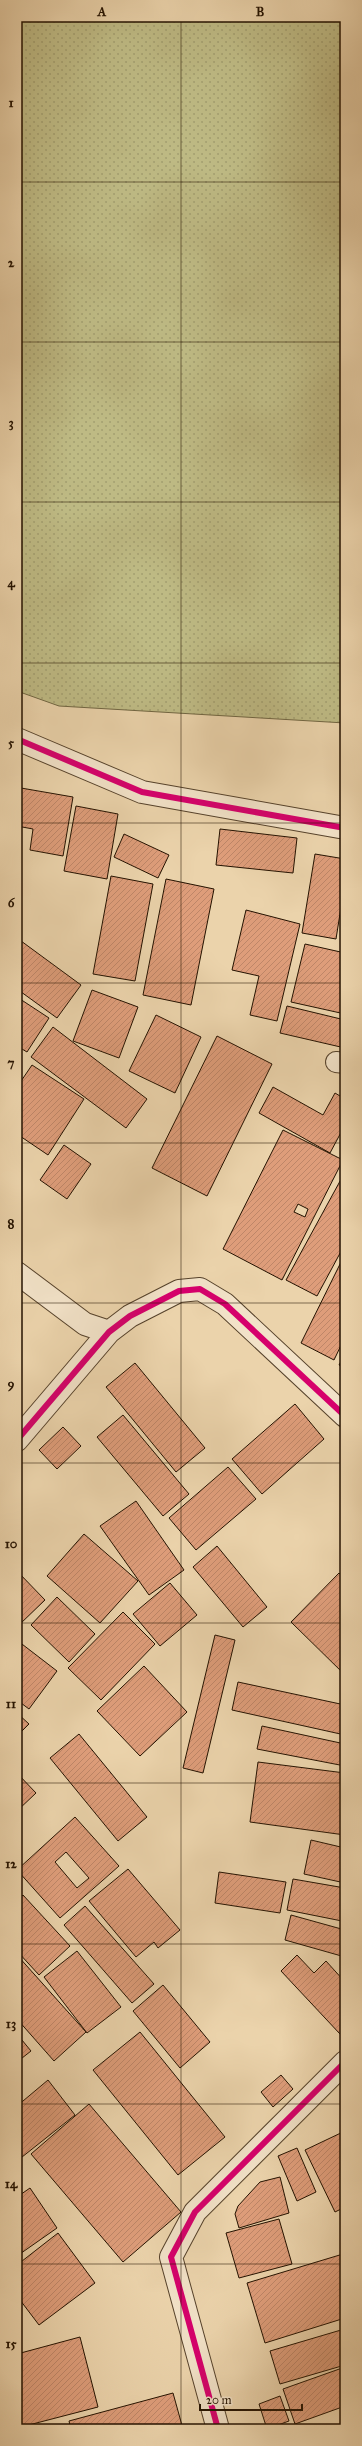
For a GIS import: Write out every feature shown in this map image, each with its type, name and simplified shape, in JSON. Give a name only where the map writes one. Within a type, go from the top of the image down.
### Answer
[{"type":"street","points":[[17,739],[142,792],[345,828]]},
{"type":"street","points":[[17,1273],[85,1324],[109,1332]]},
{"type":"street","points":[[17,1440],[109,1332],[130,1316],[180,1291],[200,1289],[225,1304],[345,1416]]},
{"type":"street","points":[[218,2429],[171,2257],[195,2212],[345,2062]]},
{"type":"shaded area","points":[[17,17],[345,17],[345,723],[59,706],[17,691]]},
{"type":"building","points":[[17,583],[19,617],[17,618]]},
{"type":"building","points":[[21,788],[73,797],[63,856],[30,850],[33,829],[17,826]]},
{"type":"building","points":[[76,806],[118,814],[107,879],[64,871]]},
{"type":"building","points":[[220,829],[297,838],[293,873],[216,865]]},
{"type":"building","points":[[124,834],[169,855],[158,878],[114,857]]},
{"type":"building","points":[[315,854],[345,859],[345,882],[336,939],[302,933]]},
{"type":"building","points":[[111,876],[153,884],[135,981],[93,974]]},
{"type":"building","points":[[166,879],[214,889],[191,1005],[143,995]]},
{"type":"building","points":[[246,910],[300,924],[277,1021],[250,1015],[259,976],[232,970]]},
{"type":"building","points":[[17,938],[81,985],[57,1018],[17,989]]},
{"type":"building","points":[[305,944],[345,953],[345,1014],[291,1002]]},
{"type":"building","points":[[92,990],[138,1007],[119,1058],[73,1041]]},
{"type":"building","points":[[17,997],[49,1018],[27,1052],[17,1046]]},
{"type":"building","points":[[287,1006],[345,1020],[345,1048],[280,1033]]},
{"type":"building","points":[[156,1015],[201,1037],[175,1093],[129,1071]]},
{"type":"building","points":[[53,1027],[147,1099],[126,1128],[31,1057]]},
{"type":"building","points":[[217,1036],[272,1064],[207,1196],[152,1168]]},
{"type":"building","points":[[32,1065],[84,1099],[48,1155],[17,1134],[17,1087]]},
{"type":"building","points":[[273,1087],[323,1115],[335,1093],[345,1099],[345,1125],[330,1153],[259,1113]]},
{"type":"building","points":[[283,1130],[343,1160],[282,1280],[223,1249]],"holes":[[[298,1204],[308,1209],[305,1217],[294,1212]]]},
{"type":"building","points":[[64,1145],[91,1164],[67,1199],[40,1180]]},
{"type":"building","points":[[345,1172],[345,1244],[317,1296],[286,1280]]},
{"type":"building","points":[[345,1254],[345,1337],[334,1360],[301,1343]]},
{"type":"building","points":[[345,1354],[345,1368],[339,1365]]},
{"type":"building","points":[[135,1363],[205,1448],[176,1472],[106,1387]]},
{"type":"building","points":[[295,1404],[324,1439],[262,1494],[232,1459]]},
{"type":"building","points":[[123,1415],[189,1494],[163,1516],[97,1437]]},
{"type":"building","points":[[63,1427],[81,1446],[57,1469],[39,1450]]},
{"type":"building","points":[[228,1467],[256,1499],[196,1550],[169,1518]]},
{"type":"building","points":[[136,1501],[184,1570],[149,1595],[100,1526]]},
{"type":"building","points":[[84,1534],[138,1581],[100,1623],[47,1576]]},
{"type":"building","points":[[217,1546],[267,1607],[243,1627],[193,1567]]},
{"type":"building","points":[[17,1571],[45,1600],[19,1625],[17,1623]]},
{"type":"building","points":[[339,1573],[345,1579],[345,1675],[291,1622]]},
{"type":"building","points":[[170,1583],[197,1615],[160,1646],[133,1614]]},
{"type":"building","points":[[57,1597],[95,1634],[69,1662],[31,1625]]},
{"type":"building","points":[[123,1612],[155,1644],[101,1700],[68,1668]]},
{"type":"building","points":[[215,1635],[235,1640],[203,1773],[183,1768]]},
{"type":"building","points":[[18,1641],[57,1671],[29,1709],[17,1700]]},
{"type":"building","points":[[144,1666],[187,1712],[140,1756],[97,1711]]},
{"type":"building","points":[[238,1682],[345,1705],[345,1735],[232,1710]]},
{"type":"building","points":[[17,1713],[29,1724],[17,1736]]},
{"type":"building","points":[[262,1726],[345,1744],[345,1766],[257,1749]]},
{"type":"building","points":[[79,1734],[147,1817],[118,1841],[50,1758]]},
{"type":"building","points":[[258,1762],[345,1773],[345,1835],[250,1822]]},
{"type":"building","points":[[17,1773],[36,1793],[17,1811]]},
{"type":"building","points":[[75,1817],[119,1866],[60,1918],[17,1870]],"holes":[[[66,1852],[89,1878],[77,1888],[55,1862]]]},
{"type":"building","points":[[311,1840],[345,1848],[345,1883],[304,1874]]},
{"type":"building","points":[[128,1869],[180,1930],[158,1948],[154,1942],[136,1957],[89,1901]]},
{"type":"building","points":[[219,1872],[286,1882],[280,1913],[215,1903]]},
{"type":"building","points":[[293,1879],[345,1888],[342,1921],[287,1910]]},
{"type":"building","points":[[23,1895],[70,1946],[39,1975],[17,1951],[17,1901]]},
{"type":"building","points":[[85,1906],[154,1984],[132,2003],[64,1925]]},
{"type":"building","points":[[291,1915],[345,1930],[345,1957],[285,1940]]},
{"type":"building","points":[[77,1951],[121,2007],[87,2033],[44,1977]]},
{"type":"building","points":[[17,1955],[86,2032],[54,2061],[17,2019]]},
{"type":"building","points":[[297,1955],[314,1973],[326,1961],[345,1982],[345,2029],[340,2034],[281,1971]]},
{"type":"building","points":[[163,1985],[210,2042],[180,2068],[133,2011]]},
{"type":"building","points":[[140,2032],[225,2137],[178,2175],[93,2070]]},
{"type":"building","points":[[17,2034],[31,2051],[17,2062]]},
{"type":"building","points":[[281,2075],[293,2089],[273,2107],[261,2092]]},
{"type":"building","points":[[48,2080],[75,2115],[17,2161],[17,2106]]},
{"type":"building","points":[[89,2104],[181,2212],[123,2262],[31,2154]]},
{"type":"building","points":[[345,2131],[345,2207],[335,2212],[305,2150]]},
{"type":"building","points":[[297,2148],[316,2192],[297,2201],[278,2156]]},
{"type":"building","points":[[280,2177],[289,2213],[239,2228],[235,2214],[238,2206],[260,2182]]},
{"type":"building","points":[[30,2188],[57,2228],[17,2256],[17,2197]]},
{"type":"building","points":[[279,2219],[292,2264],[239,2278],[226,2233]]},
{"type":"building","points":[[58,2233],[95,2283],[39,2325],[17,2296],[17,2265]]},
{"type":"building","points":[[343,2254],[345,2262],[345,2318],[265,2343],[247,2283]]},
{"type":"building","points":[[341,2330],[345,2345],[345,2365],[280,2384],[270,2351]]},
{"type":"building","points":[[80,2337],[98,2407],[21,2427],[17,2409],[17,2354]]},
{"type":"building","points":[[345,2367],[345,2406],[295,2424],[283,2389]]},
{"type":"building","points":[[173,2393],[183,2429],[71,2429],[69,2421]]},
{"type":"building","points":[[280,2396],[289,2421],[267,2429],[259,2404]]},
{"type":"cycle path","points":[[17,739],[142,792],[345,828]]},
{"type":"cycle path","points":[[17,1440],[109,1332],[130,1316],[179,1291],[200,1289],[225,1304],[345,1416]]},
{"type":"cycle path","points":[[218,2429],[171,2257],[195,2212],[345,2062]]}]
